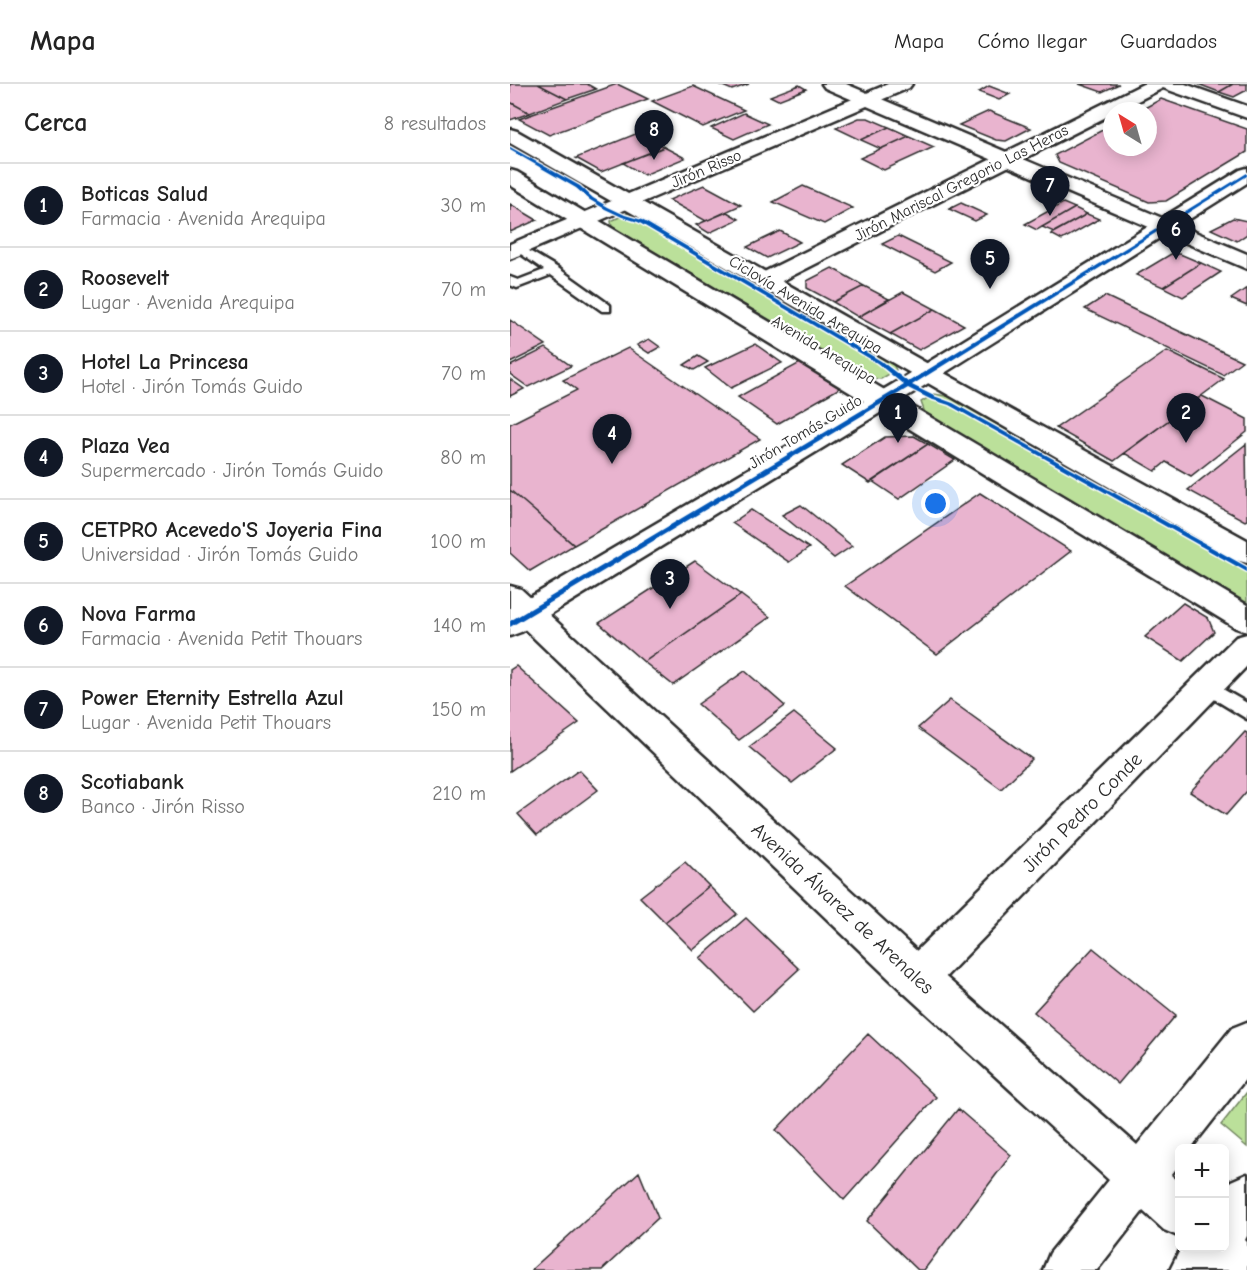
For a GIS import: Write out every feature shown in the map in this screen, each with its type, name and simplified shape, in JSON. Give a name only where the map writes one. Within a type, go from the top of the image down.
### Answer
[{"type":"main road","points":[[831,84],[1247,262]]},
{"type":"main road","name":"Jirón Risso","points":[[515,250],[903,84]]},
{"type":"main road","name":"Jirón Mariscal Gregorio Las Heras","points":[[766,280],[1156,84]]},
{"type":"main road","points":[[1168,84],[1247,112]]},
{"type":"main road","name":"Avenida Arequipa","points":[[510,135],[1247,553]]},
{"type":"main road","name":"Jirón Tomás Guido","points":[[516,612],[884,400],[1247,174]]},
{"type":"main road","name":"Avenida Arequipa","points":[[510,176],[1247,620]]},
{"type":"main road","name":"Avenida Álvarez de Arenales","points":[[516,612],[1175,1210]]},
{"type":"main road","name":"Jirón Pedro Conde","points":[[917,978],[1247,646]]},
{"type":"main road","points":[[1067,1270],[1247,1043]]},
{"type":"main road","points":[[1229,1222],[1247,1197]]},
{"type":"main road","points":[[1194,1270],[1208,1252]]},
{"type":"main road","points":[[1223,1252],[1243,1270]]},
{"type":"lane","points":[[515,250],[554,270],[606,308]]},
{"type":"lane","points":[[514,283],[554,270]]},
{"type":"lane","points":[[1208,686],[1247,712]]},
{"type":"green space","points":[[628,213],[640,215],[893,364],[896,370],[881,379],[869,378],[612,227],[611,221]]},
{"type":"green space","points":[[934,394],[952,397],[1247,564],[1247,605],[925,413],[921,402]]},
{"type":"green space","points":[[1247,1092],[1247,1147],[1221,1125]]},
{"type":"building","points":[[510,84],[538,84],[567,99],[530,113],[510,102]]},
{"type":"building","points":[[538,84],[587,84],[596,89],[567,99]]},
{"type":"building","points":[[617,84],[648,99],[549,135],[519,119]]},
{"type":"building","points":[[718,84],[749,84],[732,90]]},
{"type":"building","points":[[1079,84],[1119,84],[1102,92]]},
{"type":"building","points":[[1198,84],[1233,84],[1219,92]]},
{"type":"building","points":[[1233,84],[1247,84],[1247,90],[1234,97],[1219,92]]},
{"type":"building","points":[[799,85],[806,89],[778,100],[770,96]]},
{"type":"building","points":[[693,86],[744,110],[703,127],[652,101]]},
{"type":"building","points":[[989,86],[1010,94],[999,100],[979,92]]},
{"type":"building","points":[[1161,99],[1247,129],[1247,152],[1166,201],[1149,202],[1059,163],[1055,155],[1103,130],[1103,156],[1157,156],[1156,102]]},
{"type":"building","points":[[510,102],[530,113],[510,120]]},
{"type":"building","points":[[989,111],[1031,128],[1006,141],[996,140],[959,125]]},
{"type":"building","points":[[744,113],[768,124],[734,139],[711,128]]},
{"type":"building","points":[[859,118],[868,118],[889,127],[861,140],[836,128]]},
{"type":"building","points":[[889,127],[909,136],[881,149],[861,140]]},
{"type":"building","points":[[638,133],[664,147],[601,172],[576,158]]},
{"type":"building","points":[[909,136],[934,147],[884,170],[860,158]]},
{"type":"building","points":[[664,147],[685,158],[644,175],[623,163]]},
{"type":"building","points":[[704,185],[741,205],[706,221],[669,200]]},
{"type":"building","points":[[803,186],[853,208],[824,224],[773,202]]},
{"type":"building","points":[[961,203],[987,215],[975,221],[949,209]]},
{"type":"building","points":[[1063,203],[1075,208],[1037,230],[1025,224]]},
{"type":"building","points":[[510,204],[537,220],[510,232]]},
{"type":"building","points":[[1075,208],[1087,214],[1054,232],[1042,227]]},
{"type":"building","points":[[727,212],[739,219],[709,233],[696,225]]},
{"type":"building","points":[[1087,214],[1099,219],[1062,240],[1051,234]]},
{"type":"building","points":[[1233,218],[1247,221],[1247,234],[1237,241],[1211,229]]},
{"type":"building","points":[[780,231],[800,242],[767,258],[747,247]]},
{"type":"building","points":[[898,236],[951,262],[935,271],[882,244]]},
{"type":"building","points":[[1171,254],[1180,254],[1201,263],[1163,287],[1136,275]]},
{"type":"building","points":[[1201,263],[1221,272],[1183,297],[1163,287]]},
{"type":"building","points":[[832,268],[864,286],[833,302],[807,288],[807,281]]},
{"type":"building","points":[[864,286],[889,299],[858,317],[833,302]]},
{"type":"building","points":[[1247,288],[1247,306],[1231,299]]},
{"type":"building","points":[[903,292],[935,309],[890,334],[858,317]]},
{"type":"building","points":[[1105,296],[1242,361],[1223,375],[1085,309]]},
{"type":"building","points":[[935,309],[964,325],[919,350],[890,334]]},
{"type":"building","points":[[510,320],[546,345],[510,363]]},
{"type":"building","points":[[649,339],[660,347],[649,353],[637,345]]},
{"type":"building","points":[[755,344],[782,363],[731,388],[705,368]]},
{"type":"building","points":[[546,348],[571,366],[528,387],[510,374],[510,366]]},
{"type":"building","points":[[628,348],[760,439],[574,545],[510,490],[510,424],[577,390],[563,380]]},
{"type":"building","points":[[1167,351],[1224,379],[1114,461],[1056,428]]},
{"type":"building","points":[[698,356],[708,362],[694,370],[684,365]]},
{"type":"building","points":[[800,363],[840,388],[777,424],[738,397]]},
{"type":"building","points":[[510,379],[524,389],[510,396]]},
{"type":"building","points":[[1202,396],[1247,419],[1247,432],[1191,476],[1166,462],[1155,471],[1124,453]]},
{"type":"building","points":[[914,436],[928,444],[870,483],[842,465],[885,437]]},
{"type":"building","points":[[928,444],[955,460],[899,499],[872,481]]},
{"type":"building","points":[[1246,444],[1247,520],[1245,521],[1188,490]]},
{"type":"building","points":[[510,490],[574,545],[530,571],[510,553]]},
{"type":"building","points":[[980,493],[1071,551],[937,654],[845,586]]},
{"type":"building","points":[[801,505],[852,546],[834,558],[782,515]]},
{"type":"building","points":[[751,510],[809,548],[789,562],[732,523]]},
{"type":"building","points":[[695,561],[741,595],[644,662],[599,623]]},
{"type":"building","points":[[741,595],[770,617],[673,685],[644,662]]},
{"type":"building","points":[[1183,603],[1208,618],[1214,632],[1183,661],[1145,637]]},
{"type":"building","points":[[516,666],[579,723],[510,771],[510,670]]},
{"type":"building","points":[[745,671],[785,706],[739,740],[698,704]]},
{"type":"building","points":[[950,700],[1032,759],[1001,789],[918,728]]},
{"type":"building","points":[[794,713],[837,748],[792,783],[749,747]]},
{"type":"building","points":[[1245,732],[1247,733],[1247,791],[1226,815],[1190,792]]},
{"type":"building","points":[[579,770],[598,790],[537,835],[518,814]]},
{"type":"building","points":[[685,862],[709,886],[665,922],[640,897]]},
{"type":"building","points":[[709,886],[737,914],[693,950],[665,922]]},
{"type":"building","points":[[746,918],[799,969],[753,1011],[700,958]]},
{"type":"building","points":[[1093,948],[1176,1015],[1118,1084],[1034,1012]]},
{"type":"building","points":[[868,1034],[936,1097],[844,1200],[776,1130]]},
{"type":"building","points":[[958,1109],[1011,1155],[924,1270],[918,1270],[867,1221]]},
{"type":"building","points":[[639,1172],[658,1218],[602,1270],[531,1270]]},
{"type":"cycle path","name":"Ciclovía Avenida Arequipa","points":[[510,148],[578,187],[599,204],[623,216],[640,221],[879,362],[912,388],[951,404],[1247,570]]},
{"type":"cycle path","points":[[510,624],[902,389],[1247,174]]},
{"type":"place","name":"Scotiabank","points":[[654,160]]},
{"type":"place","name":"Power Eternity Estrella Azul","points":[[1050,216]]},
{"type":"place","name":"Nova Farma","points":[[1176,260]]},
{"type":"place","name":"CETPRO Acevedo'S Joyeria Fina","points":[[990,289]]},
{"type":"place","name":"Boticas Salud","points":[[898,443]]},
{"type":"place","name":"Roosevelt","points":[[1186,443]]},
{"type":"place","name":"Plaza Vea","points":[[612,464]]},
{"type":"place","name":"Hotel La Princesa","points":[[670,609]]}]
